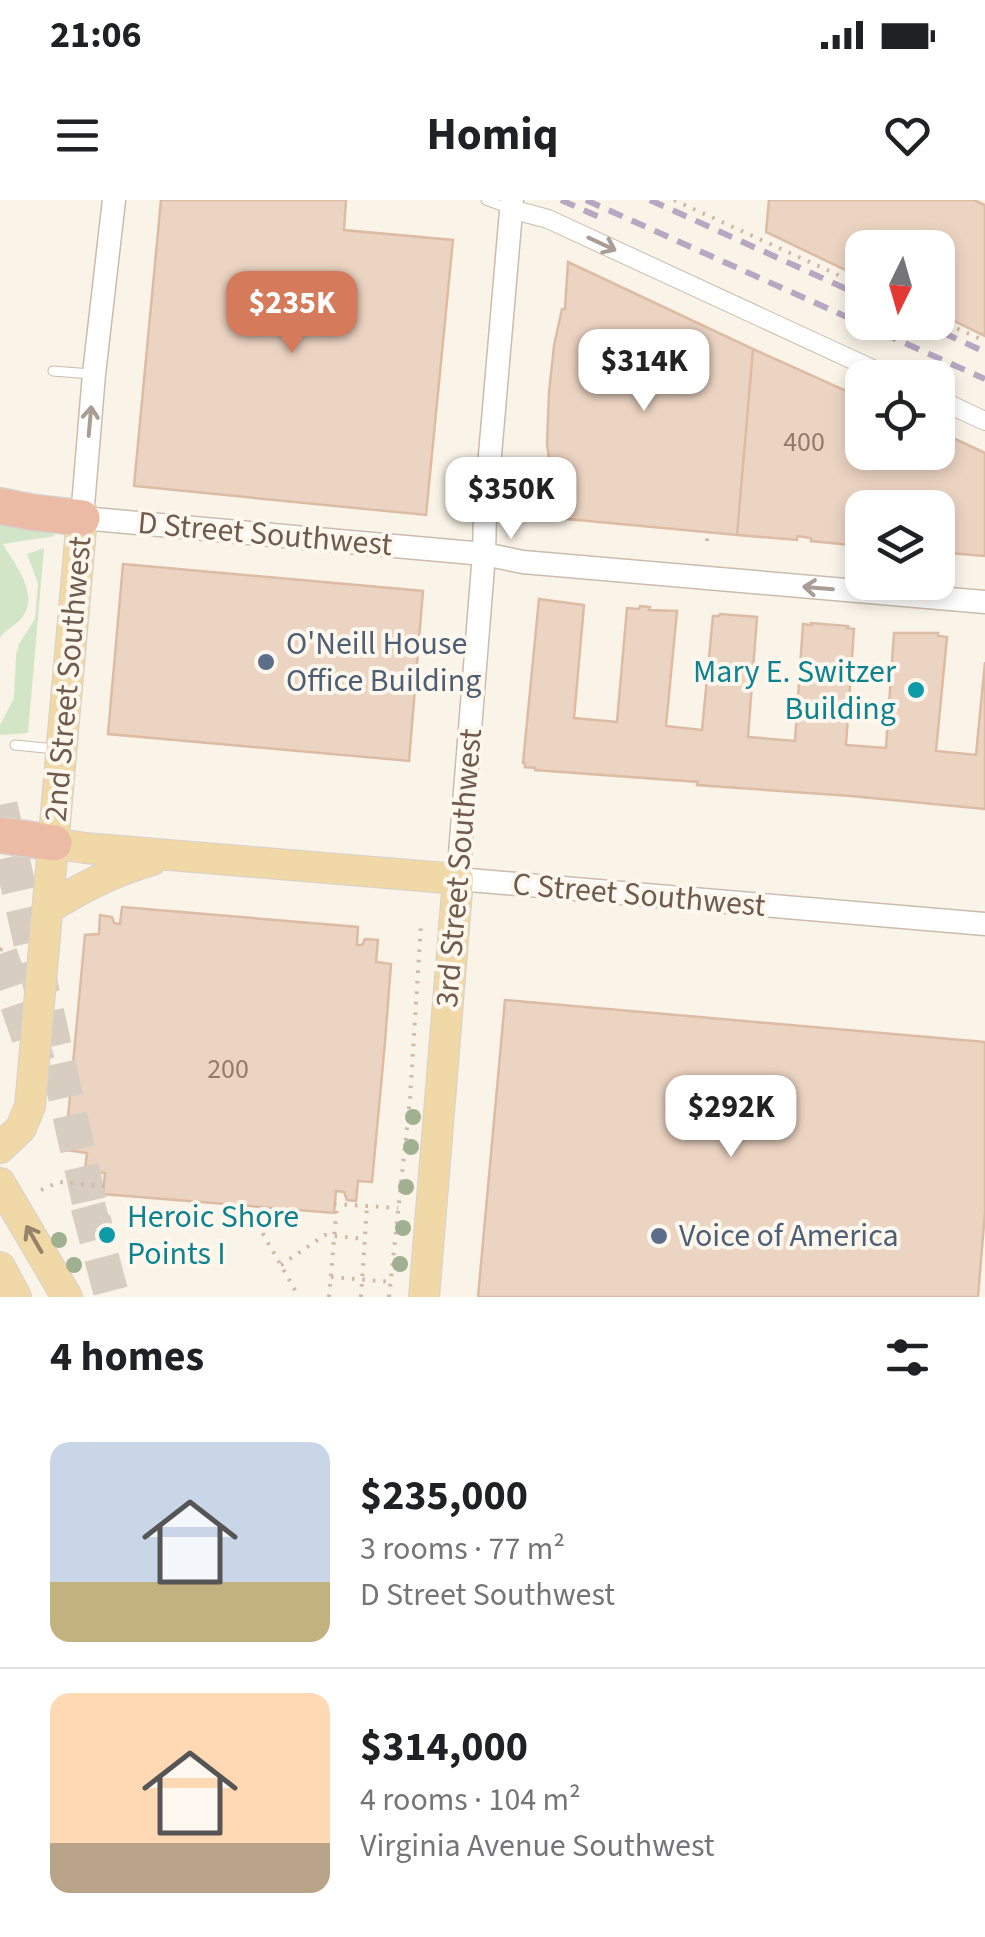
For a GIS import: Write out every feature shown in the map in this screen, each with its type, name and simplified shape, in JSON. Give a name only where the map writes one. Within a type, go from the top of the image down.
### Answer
[{"type":"highway","points":[[0,506],[82,518]]},
{"type":"highway","points":[[0,835],[54,843]]},
{"type":"main road","name":"2nd Street Southwest","points":[[0,1148],[21,1128],[30,1106],[82,518]]},
{"type":"main road","name":"C Street Southwest","points":[[54,843],[458,879]]},
{"type":"main road","points":[[47,910],[119,870],[169,855]]},
{"type":"main road","name":"3rd Street Southwest","points":[[424,1297],[458,879]]},
{"type":"main road","points":[[0,1183],[67,1297]]},
{"type":"main road","points":[[0,1266],[16,1297]]},
{"type":"street","name":"2nd Street Southwest","points":[[82,518],[114,200]]},
{"type":"street","points":[[512,204],[853,360]]},
{"type":"street","name":"3rd Street Southwest","points":[[458,879],[512,204]]},
{"type":"street","points":[[955,406],[985,421]]},
{"type":"street","name":"D Street Southwest","points":[[82,518],[985,602]]},
{"type":"street","name":"C Street Southwest","points":[[458,879],[985,924]]},
{"type":"lane","points":[[486,200],[512,204]]},
{"type":"lane","points":[[53,371],[94,374]]},
{"type":"lane","points":[[14,744],[62,750]]},
{"type":"path","points":[[674,200],[845,278]]},
{"type":"path","points":[[955,328],[985,342]]},
{"type":"path","points":[[707,541],[708,532]]},
{"type":"path","points":[[389,1297],[410,1099],[420,978],[420,924]]},
{"type":"path","points":[[41,1190],[59,1182],[104,1186]]},
{"type":"path","points":[[328,1297],[336,1204],[398,1208]]},
{"type":"path","points":[[247,1206],[298,1297]]},
{"type":"path","points":[[361,1297],[367,1206]]},
{"type":"path","points":[[280,1266],[325,1236],[365,1239]]},
{"type":"path","points":[[330,1277],[391,1282]]},
{"type":"green space","points":[[0,519],[49,528],[55,536],[3,544],[20,572],[28,602],[19,621],[0,638]]},
{"type":"green space","points":[[44,548],[28,733],[0,735],[0,725],[14,698],[19,644],[35,619],[38,583],[27,554]]},
{"type":"building","points":[[161,200],[346,200],[344,230],[453,240],[426,515],[134,486]]},
{"type":"building","points":[[769,200],[974,200],[985,205],[985,336],[955,321],[955,230],[845,230],[845,270],[766,232]]},
{"type":"building","points":[[568,262],[753,349],[737,535],[546,517],[551,471],[547,444],[549,392],[554,346],[565,309]]},
{"type":"building","points":[[753,349],[845,390],[845,470],[955,470],[955,439],[985,453],[985,556],[955,553],[955,490],[845,490],[845,544],[797,536],[797,540],[737,535]]},
{"type":"building","name":"O'Neill House Office Building","points":[[123,564],[423,591],[409,761],[108,734]]},
{"type":"building","name":"Mary E. Switzer Building","points":[[539,599],[584,605],[574,718],[617,722],[627,608],[677,611],[666,726],[702,730],[713,616],[757,617],[748,737],[795,741],[803,624],[854,629],[846,745],[886,748],[894,633],[938,633],[947,637],[936,751],[976,755],[985,662],[985,809],[525,767]]},
{"type":"building","points":[[122,907],[358,927],[357,945],[365,939],[378,940],[376,962],[391,964],[385,1042],[372,1182],[358,1181],[356,1201],[347,1200],[344,1192],[336,1191],[334,1213],[103,1194],[105,1173],[84,1178],[87,1153],[65,1150],[85,935],[99,934],[100,915],[112,917],[114,923],[120,924]]},
{"type":"building","points":[[505,1000],[985,1042],[985,1212],[978,1297],[478,1297]]},
{"type":"tunnel","points":[[0,805],[95,1227]]},
{"type":"tunnel","points":[[0,954],[38,1063]]},
{"type":"tunnel","points":[[88,1206],[112,1297]]},
{"type":"railway","points":[[561,200],[599,217]]},
{"type":"railway","points":[[586,200],[985,379]]},
{"type":"railway","points":[[650,200],[845,288]]},
{"type":"railway","points":[[955,338],[985,352]]},
{"type":"place","name":"O'Neill House Office Building","points":[[266,662]]},
{"type":"place","name":"Mary E. Switzer Building","points":[[916,690]]},
{"type":"place","name":"Heroic Shore Points I","points":[[107,1235]]},
{"type":"place","name":"Voice of America","points":[[659,1236]]}]
